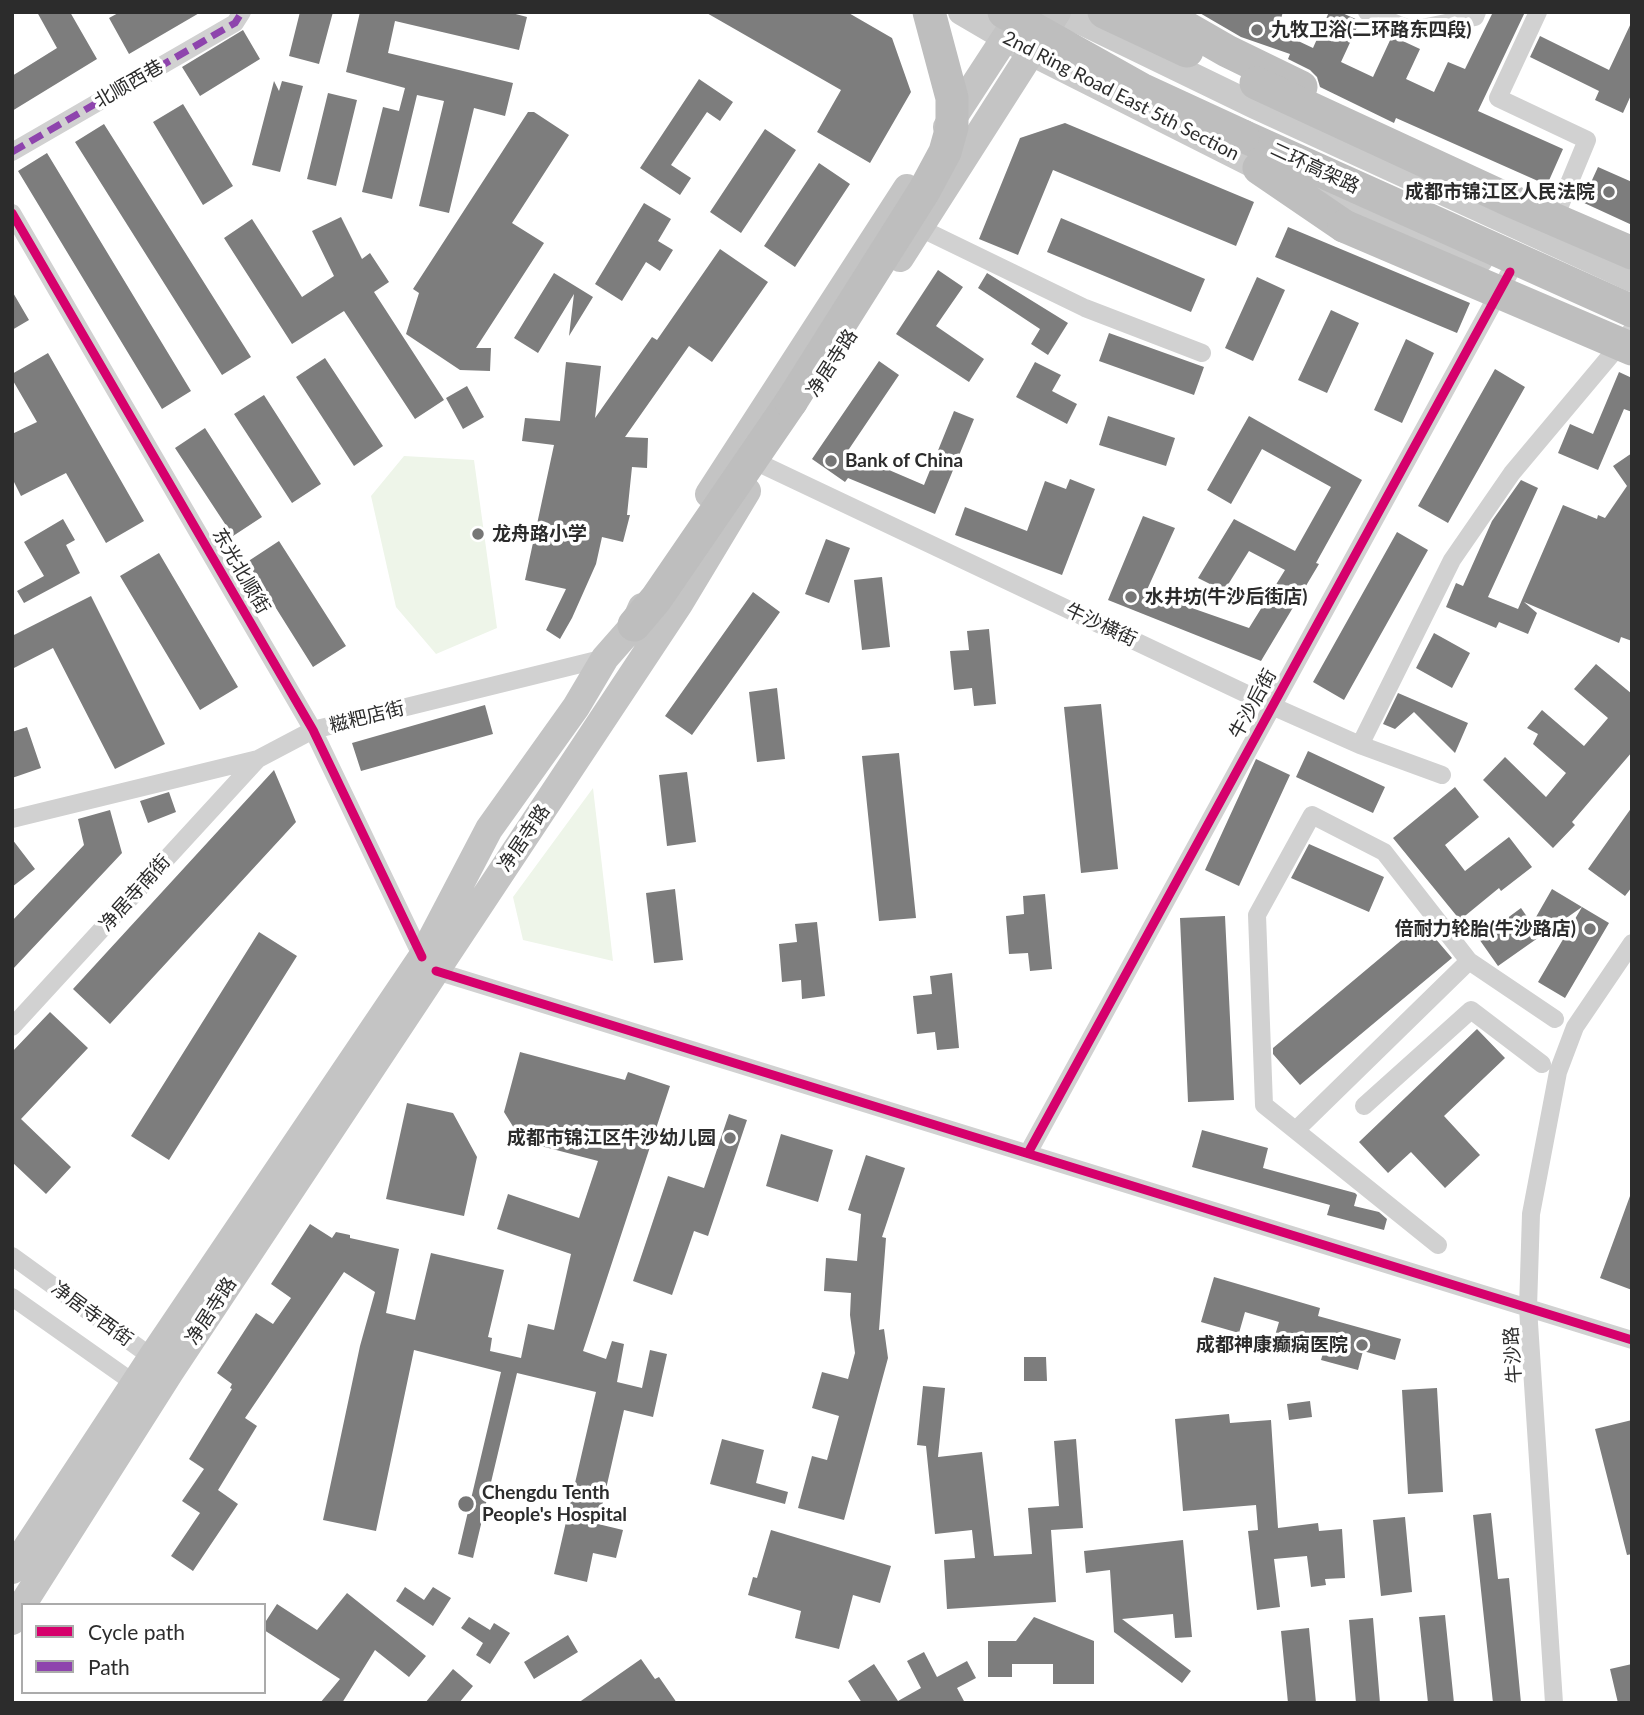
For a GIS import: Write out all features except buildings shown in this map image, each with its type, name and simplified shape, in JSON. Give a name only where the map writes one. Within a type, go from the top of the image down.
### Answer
[{"type":"highway","points":[[634,625],[663,588],[791,402],[924,191],[945,152],[952,127],[952,98],[929,12]]},
{"type":"highway","points":[[1104,12],[1509,200],[1632,253]]},
{"type":"highway","points":[[1159,12],[1227,51],[1416,143],[1509,200]]},
{"type":"highway","name":"二环高架路","points":[[1005,25],[1632,312]]},
{"type":"highway","points":[[1259,168],[1344,226],[1632,349]]},
{"type":"main road","name":"2nd Ring Road East 5th Section","points":[[961,12],[1005,25],[1031,53],[1259,168],[1632,322]]},
{"type":"main road","name":"净居寺路","points":[[429,964],[489,829],[576,707],[604,658],[634,625],[659,573],[853,270],[1005,25],[1022,12]]},
{"type":"main road","name":"净居寺路","points":[[22,1603],[161,1364],[429,964],[680,604],[763,465],[1059,12]]},
{"type":"main road","points":[[1059,12],[1255,106],[1632,279]]},
{"type":"main road","name":"净居寺路","points":[[12,1570],[144,1391]]},
{"type":"main road","name":"净居寺路","points":[[12,1621],[21,1605]]},
{"type":"street","name":"北顺西巷","points":[[12,152],[235,23],[242,12]]},
{"type":"street","points":[[1367,12],[1412,30],[1475,17],[1478,12]]},
{"type":"street","points":[[1538,12],[1498,98],[1587,140],[1546,239]]},
{"type":"street","name":"东光北顺街","points":[[12,213],[313,730],[429,964]]},
{"type":"street","points":[[920,228],[1085,309],[1202,353]]},
{"type":"street","name":"牛沙后街","points":[[1028,1153],[1510,272]]},
{"type":"street","points":[[1360,745],[1452,560],[1512,472],[1632,330]]},
{"type":"street","name":"牛沙横街","points":[[763,465],[1272,706],[1360,745],[1442,775]]},
{"type":"street","name":"糍粑店街","points":[[12,820],[258,758],[313,730],[604,658]]},
{"type":"street","name":"净居寺南街","points":[[12,1027],[258,758]]},
{"type":"street","points":[[1438,1245],[1264,1105],[1256,915],[1312,815],[1384,852],[1469,961],[1555,1019]]},
{"type":"street","name":"牛沙路","points":[[1554,1703],[1528,1308],[1531,1214],[1558,1072],[1575,1027],[1632,943]]},
{"type":"street","points":[[1296,1130],[1469,961]]},
{"type":"street","points":[[429,964],[1632,1340]]},
{"type":"street","points":[[1364,1106],[1471,1010],[1542,1064]]},
{"type":"street","name":"净居寺西街","points":[[12,1256],[161,1364]]},
{"type":"street","name":"净居寺西街","points":[[12,1297],[144,1391]]},
{"type":"shaded area","points":[[404,456],[474,460],[497,628],[436,654],[396,607],[371,496]]},
{"type":"shaded area","points":[[593,788],[613,961],[523,940],[513,897]]},
{"type":"marked path","points":[[12,152],[235,23],[242,12]]},
{"type":"cycle path","points":[[12,213],[313,730],[422,957]]},
{"type":"cycle path","points":[[1028,1153],[1510,272]]},
{"type":"cycle path","points":[[436,971],[1632,1340]]},
{"type":"place","name":"九牧卫浴(二环路东四段)","points":[[1257,30]]},
{"type":"place","name":"成都市锦江区人民法院","points":[[1609,192]]},
{"type":"place","name":"Bank of China","points":[[831,461]]},
{"type":"place","name":"龙舟路小学","points":[[478,534]]},
{"type":"place","name":"水井坊(牛沙后街店)","points":[[1131,597]]},
{"type":"place","name":"倍耐力轮胎(牛沙路店)","points":[[1590,929]]},
{"type":"place","name":"成都市锦江区牛沙幼儿园","points":[[730,1138]]},
{"type":"place","name":"成都神康癫痫医院","points":[[1362,1345]]},
{"type":"place","name":"Chengdu Tenth People's Hospital","points":[[466,1504]]}]
